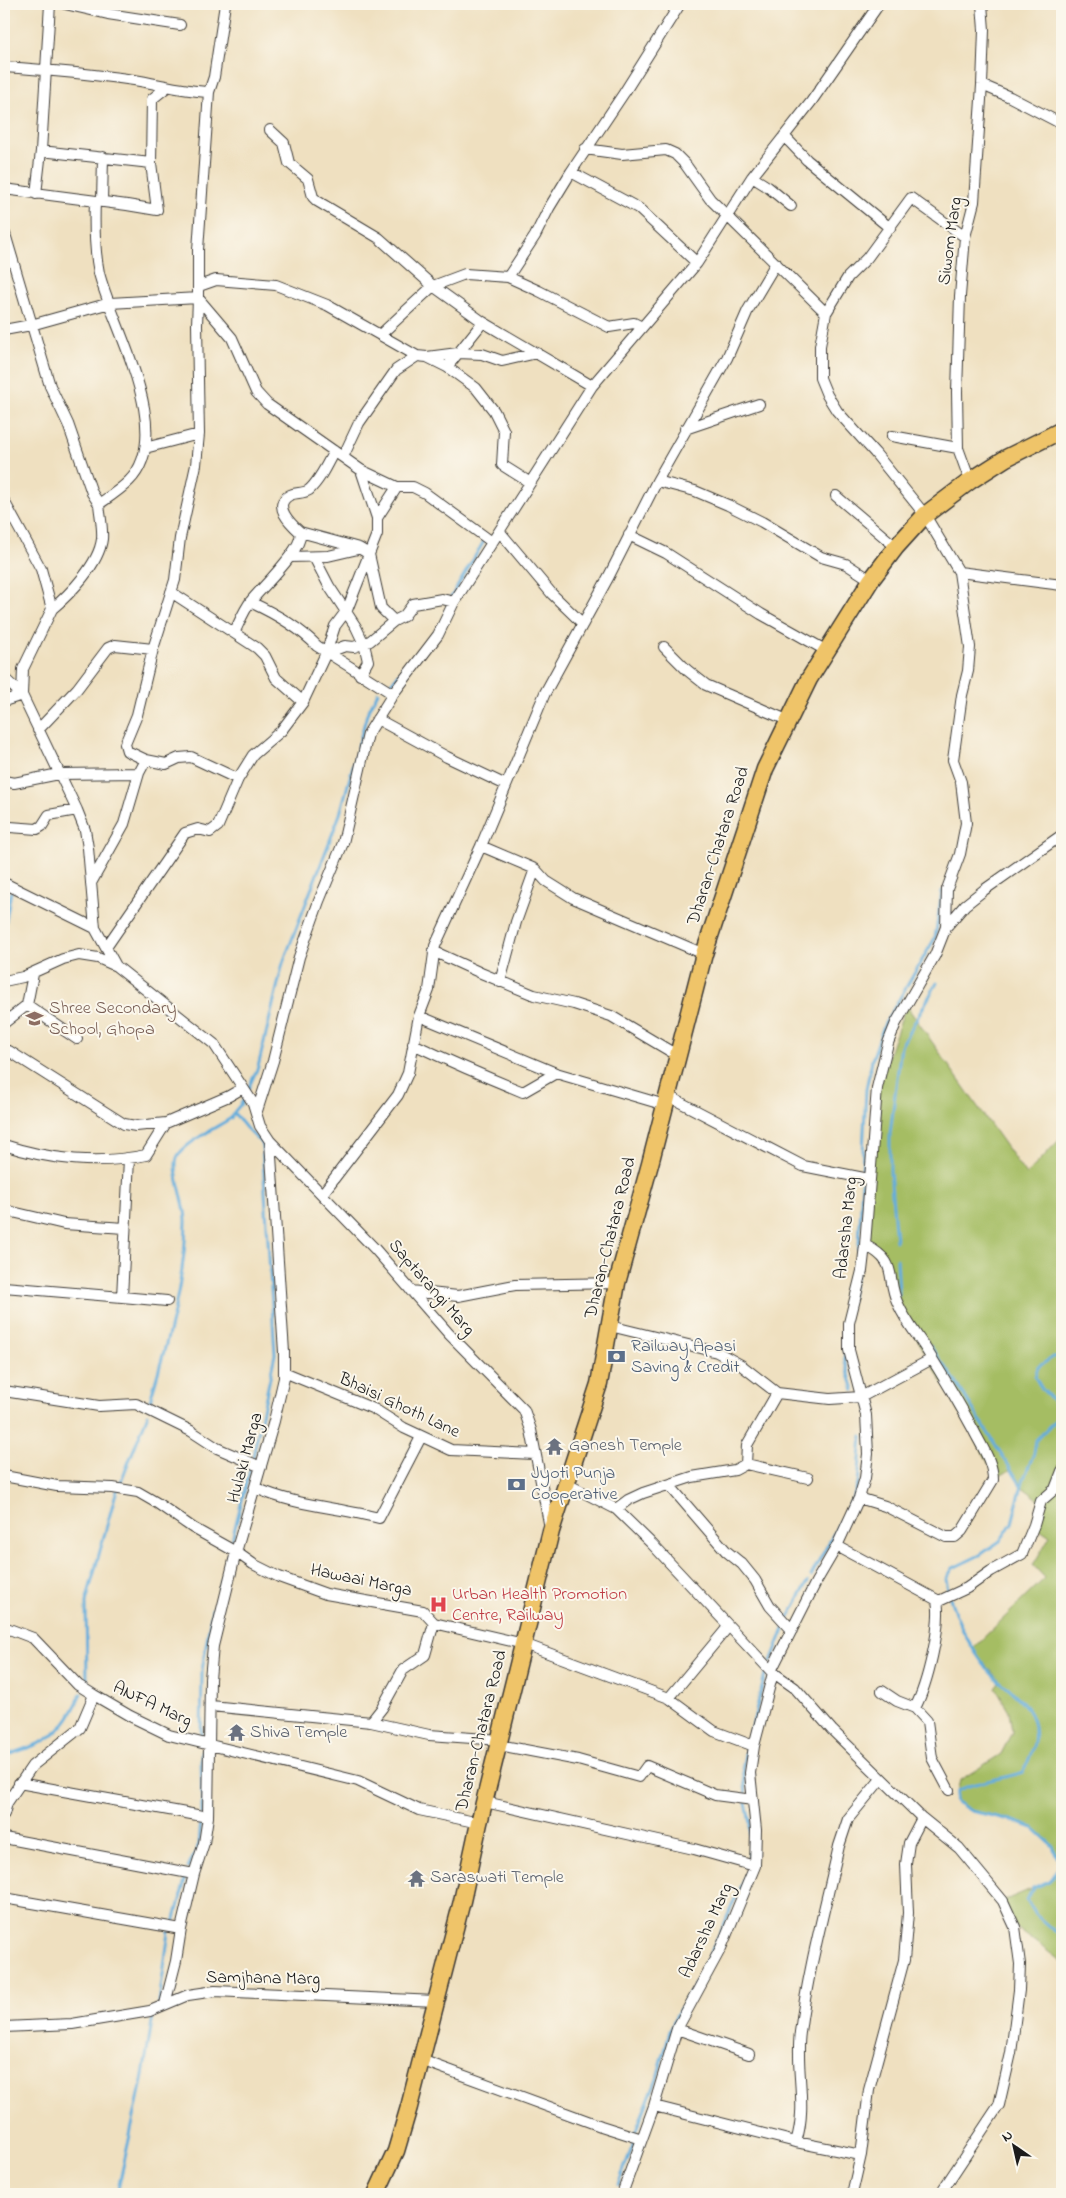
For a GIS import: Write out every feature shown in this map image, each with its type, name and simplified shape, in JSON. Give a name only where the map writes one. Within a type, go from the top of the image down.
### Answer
[{"type":"main road","name":"Dharan-Chatara Road","points":[[376,2194],[396,2151],[421,2060],[462,1901],[479,1823],[551,1531],[599,1384],[617,1283],[704,954],[765,769],[787,720],[809,679],[871,580],[896,547],[925,515],[970,482],[1006,458],[1062,430]]},
{"type":"street","points":[[36,194],[47,70],[50,4]]},
{"type":"street","points":[[66,4],[108,14],[180,25]]},
{"type":"street","points":[[224,4],[214,77],[209,92],[198,250],[200,286],[197,325],[199,434],[196,465],[180,538],[171,592],[153,650],[137,715],[125,744],[127,751],[146,760],[166,764],[179,758],[192,757],[238,778]]},
{"type":"street","points":[[508,278],[535,236],[549,208],[585,149],[629,85],[680,4]]},
{"type":"street","points":[[255,1107],[273,1061],[299,957],[344,843],[368,734],[393,694],[438,635],[454,602],[592,386],[697,263],[752,177],[811,102],[878,4]]},
{"type":"street","name":"Siwom Marg","points":[[970,482],[958,448],[957,392],[965,237],[974,202],[982,85],[984,30],[982,4]]},
{"type":"street","points":[[4,67],[134,80],[167,87],[209,92]]},
{"type":"street","points":[[982,85],[1062,124]]},
{"type":"street","points":[[4,189],[157,210],[151,163],[152,99],[167,87]]},
{"type":"street","points":[[270,130],[284,143],[289,163],[308,180],[313,197],[379,238],[433,286],[483,322],[592,386]]},
{"type":"street","points":[[784,136],[807,160],[890,228]]},
{"type":"street","points":[[585,149],[622,154],[666,150],[685,164],[710,199],[826,313]]},
{"type":"street","points":[[41,151],[151,163]]},
{"type":"street","points":[[99,504],[130,480],[140,465],[145,448],[147,430],[138,382],[100,274],[94,240],[103,157]]},
{"type":"street","points":[[571,172],[638,208],[697,263]]},
{"type":"street","points":[[752,177],[768,186],[791,206]]},
{"type":"street","points":[[946,927],[947,889],[960,854],[966,824],[961,782],[953,760],[970,648],[959,572],[925,515],[875,453],[837,411],[827,395],[820,378],[820,346],[826,313],[848,277],[867,258],[911,198],[965,237]]},
{"type":"street","points":[[5,234],[50,386],[68,424],[92,493],[99,504],[102,541],[95,558],[72,592],[52,608],[23,669],[22,694]]},
{"type":"street","points":[[323,1193],[398,1095],[408,1073],[419,1016],[429,990],[433,952],[545,693],[657,481],[727,358],[748,310],[776,263]]},
{"type":"street","points":[[380,335],[433,286],[465,274],[508,278],[539,291],[609,327],[634,323],[642,327]]},
{"type":"street","points":[[200,286],[216,280],[276,285],[327,305],[422,357],[447,367],[476,388],[494,411],[504,431],[502,465],[530,482]]},
{"type":"street","points":[[4,330],[31,326],[110,303],[198,298]]},
{"type":"street","points":[[198,298],[232,338],[256,392],[266,404],[361,470],[397,487],[412,488],[425,493],[492,542]]},
{"type":"street","points":[[447,367],[483,322]]},
{"type":"street","points":[[394,621],[381,608],[369,554],[359,548],[300,532],[284,515],[282,507],[285,499],[289,495],[310,489],[317,481],[339,454],[396,370],[422,357],[458,353],[482,354],[502,361],[538,353]]},
{"type":"street","points":[[685,430],[759,404]]},
{"type":"street","points":[[145,448],[199,434]]},
{"type":"street","points":[[892,436],[958,448]]},
{"type":"street","points":[[107,946],[185,833],[198,829],[210,832],[218,826],[238,778],[253,755],[281,731],[304,702],[326,653],[335,626],[347,610],[377,534],[377,518],[361,470]]},
{"type":"street","points":[[657,481],[695,491],[728,505],[762,522],[821,557],[846,564],[871,580]]},
{"type":"street","points":[[377,518],[397,487]]},
{"type":"street","points":[[836,496],[896,547]]},
{"type":"street","points":[[4,501],[41,569],[52,608]]},
{"type":"street","points":[[234,633],[250,602],[290,557],[300,541],[300,532]]},
{"type":"street","points":[[500,532],[552,594],[583,624]]},
{"type":"street","points":[[629,535],[666,553],[761,614],[828,651]]},
{"type":"street","points":[[290,557],[328,556],[359,548]]},
{"type":"street","points":[[314,556],[329,586],[347,610],[364,644],[368,661],[360,675]]},
{"type":"street","points":[[959,572],[1062,585]]},
{"type":"street","points":[[171,592],[261,652],[276,678],[304,702]]},
{"type":"street","points":[[326,653],[345,646],[354,647],[370,641],[394,621],[404,616],[413,604],[442,599],[454,602]]},
{"type":"street","points":[[250,602],[290,624],[326,653],[393,694]]},
{"type":"street","points":[[38,730],[77,689],[108,648],[115,644],[153,650]]},
{"type":"street","points":[[664,647],[687,670],[706,685],[787,720]]},
{"type":"street","points":[[4,678],[22,694],[85,830],[95,928],[107,946],[116,966]]},
{"type":"street","points":[[4,701],[22,694]]},
{"type":"street","points":[[377,719],[447,757],[506,785]]},
{"type":"street","points":[[91,882],[124,824],[139,773],[146,760]]},
{"type":"street","points":[[4,781],[14,783],[59,774],[139,773]]},
{"type":"street","points":[[10,827],[37,829],[42,826],[49,815],[77,810]]},
{"type":"street","name":"Adarsha Marg","points":[[622,2194],[654,2106],[677,2029],[721,1948],[755,1866],[756,1830],[750,1773],[754,1746],[772,1672],[816,1582],[837,1546],[859,1498],[865,1478],[868,1454],[866,1415],[849,1350],[849,1322],[862,1271],[877,1088],[888,1043],[896,1023],[935,955],[946,927],[965,905],[1062,835]]},
{"type":"street","points":[[480,846],[535,869],[546,881],[573,898],[704,954]]},
{"type":"street","points":[[500,982],[516,922],[535,869]]},
{"type":"street","points":[[4,883],[95,928]]},
{"type":"street","points":[[433,952],[500,982],[534,994],[611,1016],[678,1054]]},
{"type":"street","points":[[4,981],[33,974],[63,959],[80,955],[98,958],[116,966]]},
{"type":"street","name":"Saptarangi Marg","points":[[116,966],[214,1044],[255,1107],[260,1126],[270,1141],[376,1249],[449,1334],[524,1410],[531,1430],[551,1531]]},
{"type":"street","points":[[4,1023],[27,1005],[33,974]]},
{"type":"street","points":[[27,1005],[77,1040]]},
{"type":"street","points":[[419,1016],[556,1073],[666,1100],[803,1166],[869,1179]]},
{"type":"street","points":[[413,1044],[467,1070],[483,1074],[523,1092],[556,1073]]},
{"type":"street","points":[[4,1051],[9,1051],[44,1072],[124,1124],[136,1126],[166,1123],[244,1090]]},
{"type":"street","points":[[4,1146],[43,1156],[74,1160],[128,1159],[146,1155],[166,1123]]},
{"type":"street","name":"Hulaki Marga","points":[[165,2004],[175,1969],[194,1874],[204,1843],[208,1817],[210,1781],[208,1746],[213,1646],[236,1552],[274,1421],[284,1372],[270,1141]]},
{"type":"street","points":[[122,1297],[128,1159]]},
{"type":"street","points":[[4,1210],[64,1224],[125,1228]]},
{"type":"street","points":[[859,1498],[885,1506],[946,1537],[955,1537],[962,1531],[993,1480],[993,1470],[983,1448],[898,1304],[886,1260],[878,1251],[865,1245]]},
{"type":"street","points":[[411,1291],[458,1296],[515,1285],[617,1283]]},
{"type":"street","points":[[4,1287],[167,1301]]},
{"type":"street","points":[[610,1326],[717,1352],[741,1365],[777,1392],[830,1399],[861,1398],[932,1359]]},
{"type":"street","name":"Bhaisi Ghoth Lane","points":[[284,1372],[374,1410],[421,1437],[452,1450],[474,1453],[535,1454]]},
{"type":"street","points":[[4,1391],[99,1406],[136,1404],[191,1432],[217,1448],[261,1467]]},
{"type":"street","points":[[746,1464],[747,1444],[777,1392]]},
{"type":"street","points":[[256,1488],[297,1503],[349,1510],[379,1518],[421,1437]]},
{"type":"street","points":[[616,1509],[628,1500],[692,1477],[735,1470],[746,1464],[808,1478]]},
{"type":"street","points":[[837,1546],[941,1600],[956,1594],[1022,1554],[1034,1525],[1041,1501],[1058,1492],[1062,1471]]},
{"type":"street","name":"Hawaai Marga","points":[[4,1476],[57,1486],[113,1488],[138,1492],[253,1564],[286,1580],[326,1594],[423,1611],[434,1623],[524,1644],[669,1698],[714,1731],[754,1746]]},
{"type":"street","points":[[567,1484],[616,1509],[652,1544],[772,1672],[795,1688],[832,1730],[881,1779],[922,1818],[959,1848],[1003,1901],[1015,1927],[1020,1964],[1019,1990],[1011,2053],[999,2105],[940,2194]]},
{"type":"street","points":[[670,1486],[726,1551],[746,1569],[770,1606],[792,1630]]},
{"type":"street","points":[[915,1708],[922,1694],[941,1600]]},
{"type":"street","points":[[371,1722],[382,1708],[403,1670],[425,1655],[434,1623]]},
{"type":"street","name":"ANFA Marg","points":[[4,1627],[33,1638],[78,1685],[130,1716],[169,1735],[358,1781],[419,1810],[479,1823]]},
{"type":"street","points":[[669,1698],[728,1627]]},
{"type":"street","points":[[882,1691],[897,1701],[915,1708],[927,1721],[932,1758],[949,1790]]},
{"type":"street","points":[[4,1814],[7,1803],[32,1766],[80,1728],[94,1695]]},
{"type":"street","points":[[211,1706],[371,1722],[429,1735],[500,1743],[578,1760],[639,1777],[646,1766],[715,1795],[753,1800]]},
{"type":"street","points":[[796,2142],[801,2125],[802,2107],[799,2034],[839,1846],[848,1819],[881,1779]]},
{"type":"street","points":[[19,1783],[208,1817]]},
{"type":"street","points":[[485,1802],[694,1849],[755,1866]]},
{"type":"street","points":[[852,2194],[861,2154],[869,2090],[904,1960],[908,1904],[906,1864],[909,1843],[922,1818]]},
{"type":"street","points":[[4,1838],[194,1874]]},
{"type":"street","points":[[4,1898],[182,1929]]},
{"type":"street","name":"Samjhana Marg","points":[[4,2027],[72,2024],[150,2011],[188,1995],[216,1991],[436,2001]]},
{"type":"street","points":[[677,2029],[749,2054]]},
{"type":"street","points":[[421,2060],[601,2126],[642,2139]]},
{"type":"street","points":[[654,2106],[796,2142],[861,2154]]},
{"type":"green space","points":[[906,1005],[1026,1175],[1062,1137],[1062,1962],[1015,1927],[1003,1901],[1050,1881],[1060,1865],[1053,1846],[1033,1828],[1011,1820],[971,1811],[955,1801],[960,1780],[1001,1754],[1012,1732],[1009,1711],[995,1687],[1000,1681],[972,1649],[1045,1578],[1033,1565],[1050,1536],[1034,1525],[1041,1501],[1021,1486],[1012,1469],[993,1480],[993,1470],[897,1304],[890,1270],[865,1245],[877,1088]]},
{"type":"waterway","points":[[450,599],[484,541]]},
{"type":"waterway","points":[[387,687],[415,657]]},
{"type":"waterway","points":[[248,1089],[258,1067],[283,963],[340,814],[367,714],[378,692]]},
{"type":"waterway","points":[[862,1173],[866,1089],[872,1060],[884,1025],[935,938],[942,891]]},
{"type":"waterway","points":[[4,931],[11,892]]},
{"type":"waterway","points":[[896,1241],[890,1171],[890,1134],[901,1046],[937,983]]},
{"type":"waterway","points":[[149,1404],[174,1314],[185,1245],[186,1215],[176,1172],[177,1158],[185,1147],[231,1118],[245,1097]]},
{"type":"waterway","points":[[234,1113],[262,1144],[275,1354],[252,1461]]},
{"type":"waterway","points":[[854,1390],[845,1362],[843,1330],[858,1266],[862,1182]]},
{"type":"waterway","points":[[897,1259],[899,1294]]},
{"type":"waterway","points":[[930,1346],[952,1376],[1021,1485]]},
{"type":"waterway","points":[[1062,1356],[1053,1357],[1038,1367],[1035,1377],[1042,1389],[1053,1400],[1058,1417],[1036,1440],[1034,1453],[1023,1481],[1012,1523],[1000,1541],[980,1555],[953,1568],[946,1579],[956,1616],[968,1641],[990,1672],[1023,1702],[1031,1715],[1035,1732],[1033,1748],[1023,1772],[965,1787],[957,1791],[955,1801],[971,1811],[1011,1820],[1033,1828],[1053,1846],[1060,1865],[1050,1881],[1033,1888],[1027,1900],[1036,1915],[1062,1938]]},
{"type":"waterway","points":[[87,1682],[86,1602],[115,1496],[148,1414]]},
{"type":"waterway","points":[[811,1576],[854,1496],[858,1483],[862,1436]]},
{"type":"waterway","points":[[231,1543],[250,1469]]},
{"type":"waterway","points":[[219,1588],[229,1552]]},
{"type":"waterway","points":[[787,1621],[808,1582]]},
{"type":"waterway","points":[[201,1739],[202,1670],[212,1609]]},
{"type":"waterway","points":[[771,1661],[784,1629]]},
{"type":"waterway","points":[[749,1740],[765,1674]]},
{"type":"waterway","points":[[4,1758],[42,1742],[57,1732],[68,1719],[81,1694]]},
{"type":"waterway","points":[[746,1749],[743,1765],[746,1795]]},
{"type":"waterway","points":[[201,1752],[202,1814]]},
{"type":"waterway","points":[[746,1802],[750,1824],[749,1860]]},
{"type":"waterway","points":[[188,1868],[199,1844],[201,1820]]},
{"type":"waterway","points":[[702,1970],[720,1934],[748,1868]]},
{"type":"waterway","points":[[174,1923],[186,1876]]},
{"type":"waterway","points":[[159,2002],[169,1932]]},
{"type":"waterway","points":[[635,2133],[657,2078],[670,2031],[677,2014],[698,1979]]},
{"type":"waterway","points":[[117,2194],[142,2081],[153,2016]]},
{"type":"waterway","points":[[618,2185],[634,2142]]},
{"type":"place","name":"Shree Secondary School, Ghopa","points":[[35,1019]]},
{"type":"place","name":"Railway Apasi Saving & Credit","points":[[617,1357]]},
{"type":"place","name":"Ganesh Temple","points":[[555,1446]]},
{"type":"place","name":"Jyoti Punja Cooperative","points":[[517,1484]]},
{"type":"place","name":"Urban Health Promotion Centre, Railway","points":[[438,1605]]},
{"type":"place","name":"Shiva Temple","points":[[236,1733]]},
{"type":"place","name":"Saraswati Temple","points":[[416,1878]]}]
